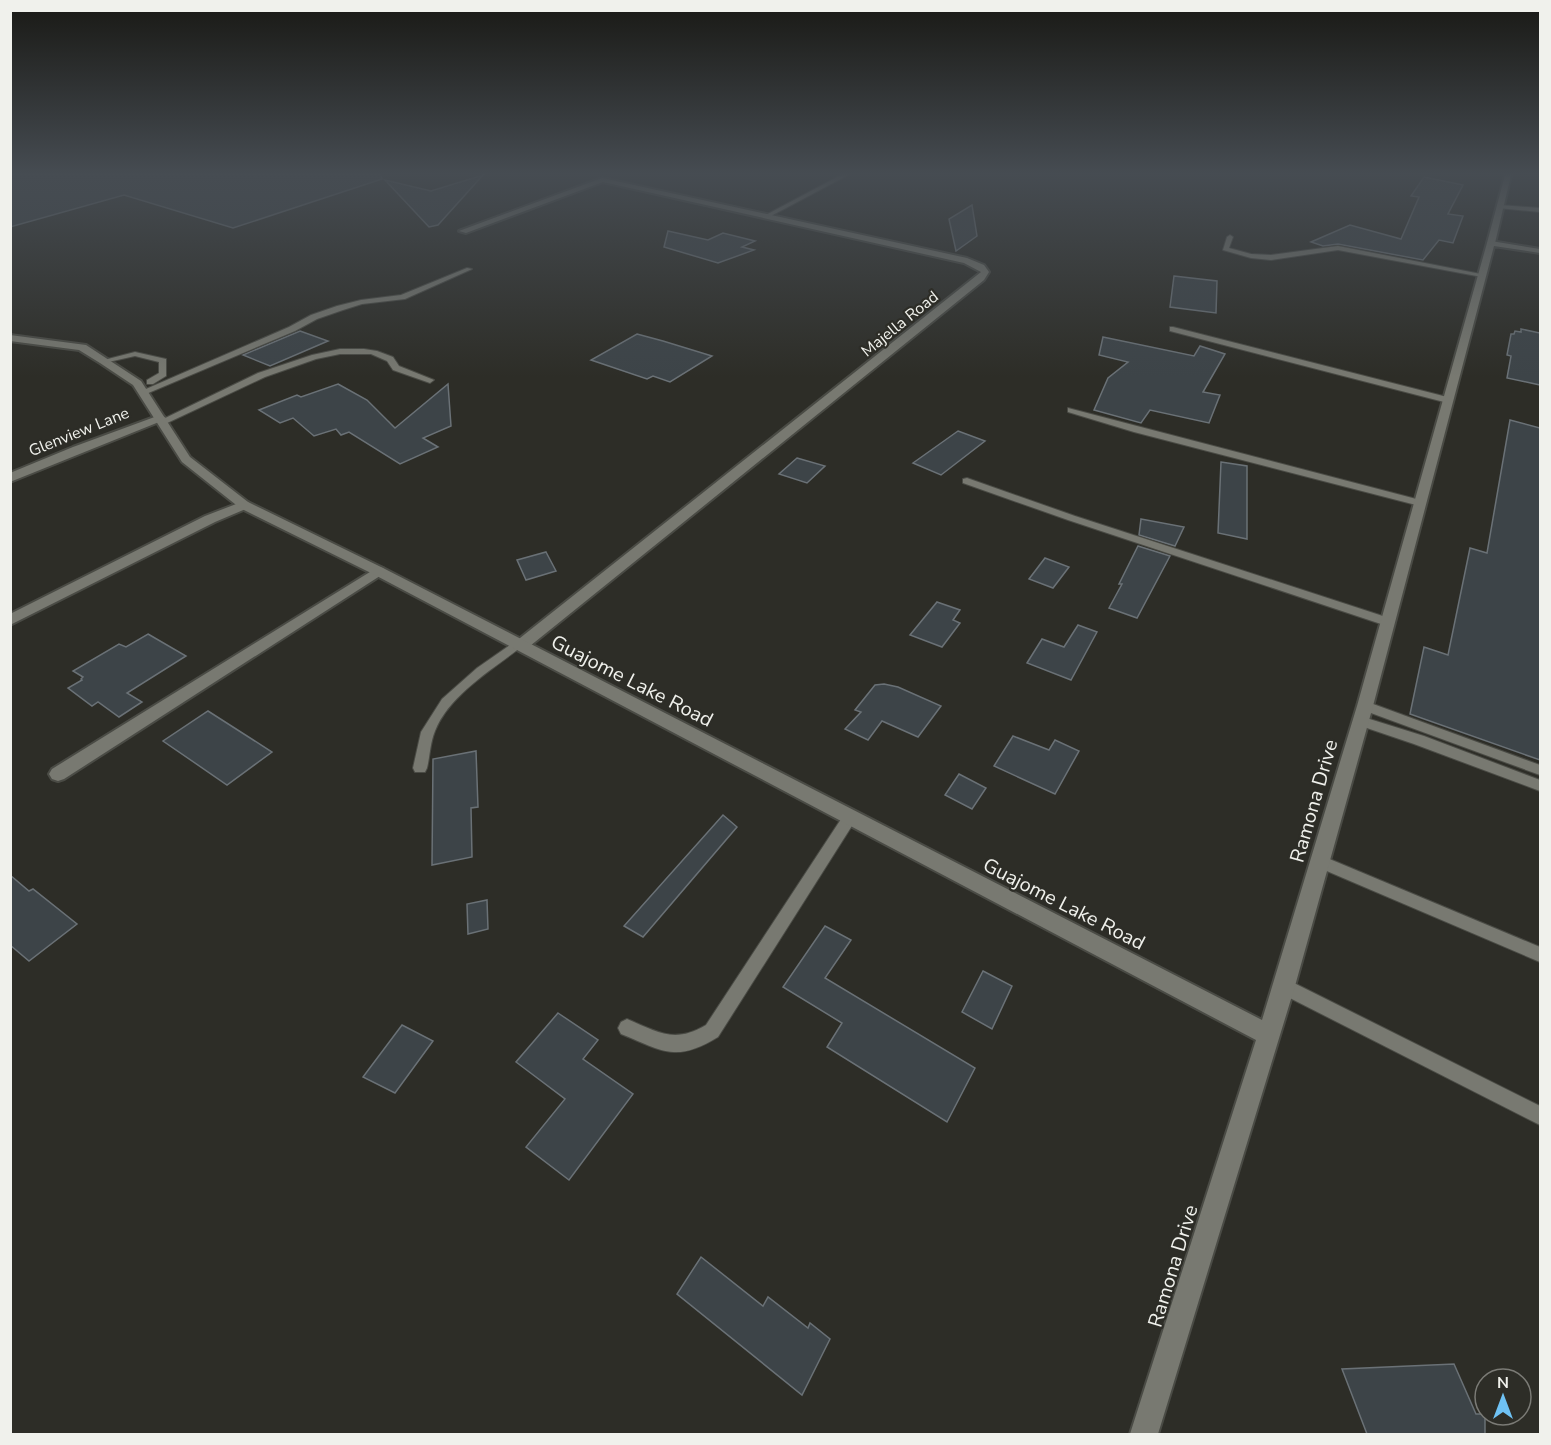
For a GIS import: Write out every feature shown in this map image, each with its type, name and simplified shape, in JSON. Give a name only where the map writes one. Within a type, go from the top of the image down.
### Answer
[{"type":"street","name":"Majella Road","points":[[519,645],[972,285],[985,272],[981,267],[967,261],[884,242]]},
{"type":"street","points":[[1491,243],[1540,251]]},
{"type":"street","name":"Ramona Drive","points":[[1144,1434],[1284,986],[1363,714],[1491,243]]},
{"type":"street","name":"Guajome Lake Road","points":[[10,338],[82,347],[137,382],[186,459],[244,505],[378,571],[1269,1035]]},
{"type":"street","name":"Glenview Lane","points":[[10,478],[77,449],[161,420]]},
{"type":"street","points":[[10,620],[210,519],[244,505]]},
{"type":"street","points":[[58,774],[378,571]]},
{"type":"lane","points":[[1228,242],[1226,249],[1265,257],[1278,257],[1318,248],[1338,248],[1482,275]]},
{"type":"lane","points":[[141,389],[292,329],[314,317],[361,302],[402,297],[468,269]]},
{"type":"lane","points":[[1173,329],[1448,400]]},
{"type":"lane","points":[[161,420],[322,354],[366,350],[390,359],[396,368],[430,380]]},
{"type":"lane","points":[[104,361],[135,354],[163,361],[163,374],[141,389]]},
{"type":"lane","points":[[1071,410],[1137,430],[1420,504]]},
{"type":"lane","points":[[967,481],[1045,510],[1262,578],[1388,622]]},
{"type":"lane","points":[[420,768],[430,728],[442,711],[458,692],[519,645]]},
{"type":"lane","points":[[1363,714],[1540,770]]},
{"type":"lane","points":[[1363,714],[1419,740],[1540,786]]},
{"type":"lane","points":[[627,1028],[674,1047],[695,1042],[712,1031],[850,817]]},
{"type":"lane","points":[[1320,861],[1540,955]]},
{"type":"lane","points":[[1284,986],[1540,1116]]},
{"type":"building","points":[[665,242],[752,242],[742,247],[754,250],[718,263],[664,247]]},
{"type":"building","points":[[954,242],[968,242],[956,251]]},
{"type":"building","points":[[1312,242],[1437,242],[1423,260],[1338,244],[1323,246]]},
{"type":"building","points":[[1174,276],[1217,281],[1216,313],[1170,307]]},
{"type":"building","points":[[1521,329],[1540,333],[1540,385],[1507,378],[1511,356],[1507,355],[1511,334],[1515,331],[1521,332]]},
{"type":"building","points":[[300,331],[328,341],[270,366],[243,355]]},
{"type":"building","points":[[637,334],[712,356],[670,382],[653,376],[647,379],[591,360]]},
{"type":"building","points":[[1103,337],[1194,356],[1200,346],[1225,354],[1203,392],[1220,395],[1209,423],[1150,410],[1141,423],[1094,410],[1108,378],[1128,362],[1099,355]]},
{"type":"building","points":[[338,384],[367,400],[395,428],[448,384],[451,426],[423,438],[438,447],[400,464],[349,432],[341,435],[336,429],[314,436],[293,418],[280,423],[259,410],[297,395],[301,397]]},
{"type":"building","points":[[1510,420],[1540,428],[1540,760],[1410,714],[1424,647],[1448,655],[1470,548],[1487,553]]},
{"type":"building","points":[[958,431],[985,441],[941,475],[913,463]]},
{"type":"building","points":[[797,458],[825,466],[807,483],[779,474]]},
{"type":"building","points":[[1221,462],[1247,466],[1247,539],[1218,533]]},
{"type":"building","points":[[1141,519],[1184,527],[1175,546],[1139,535]]},
{"type":"building","points":[[1138,546],[1170,556],[1137,618],[1109,608]]},
{"type":"building","points":[[546,552],[556,571],[526,580],[517,560]]},
{"type":"building","points":[[1045,558],[1069,567],[1053,588],[1029,579]]},
{"type":"building","points":[[937,602],[960,610],[953,620],[960,623],[942,647],[910,635]]},
{"type":"building","points":[[1078,625],[1097,632],[1071,680],[1027,663],[1042,639],[1064,647]]},
{"type":"building","points":[[148,634],[186,656],[127,693],[142,702],[119,717],[98,702],[92,706],[68,688],[82,680],[83,677],[73,671],[119,644],[126,647]]},
{"type":"building","points":[[875,685],[898,687],[941,706],[918,737],[882,721],[868,740],[845,729],[861,712],[855,710]]},
{"type":"building","points":[[208,711],[272,752],[227,785],[163,741]]},
{"type":"building","points":[[1013,736],[1049,750],[1055,740],[1079,751],[1055,794],[994,766]]},
{"type":"building","points":[[476,751],[478,807],[471,808],[472,857],[432,865],[433,759]]},
{"type":"building","points":[[959,774],[986,788],[972,809],[945,795]]},
{"type":"building","points":[[723,815],[737,827],[643,937],[624,926]]},
{"type":"building","points":[[10,875],[29,891],[33,889],[77,924],[29,961],[10,945]]},
{"type":"building","points":[[487,900],[488,929],[468,934],[467,904]]},
{"type":"building","points":[[825,926],[851,940],[825,978],[975,1068],[947,1122],[827,1047],[842,1023],[783,987]]},
{"type":"building","points":[[983,971],[1012,986],[992,1029],[962,1012]]},
{"type":"building","points":[[558,1013],[598,1040],[583,1059],[633,1094],[569,1180],[526,1147],[565,1099],[516,1062]]},
{"type":"building","points":[[402,1025],[433,1041],[395,1093],[363,1077]]},
{"type":"building","points":[[701,1257],[763,1306],[768,1297],[808,1328],[810,1323],[830,1339],[802,1395],[677,1294]]},
{"type":"building","points":[[1454,1364],[1473,1407],[1473,1427],[1485,1427],[1485,1434],[1367,1434],[1342,1369]]}]
